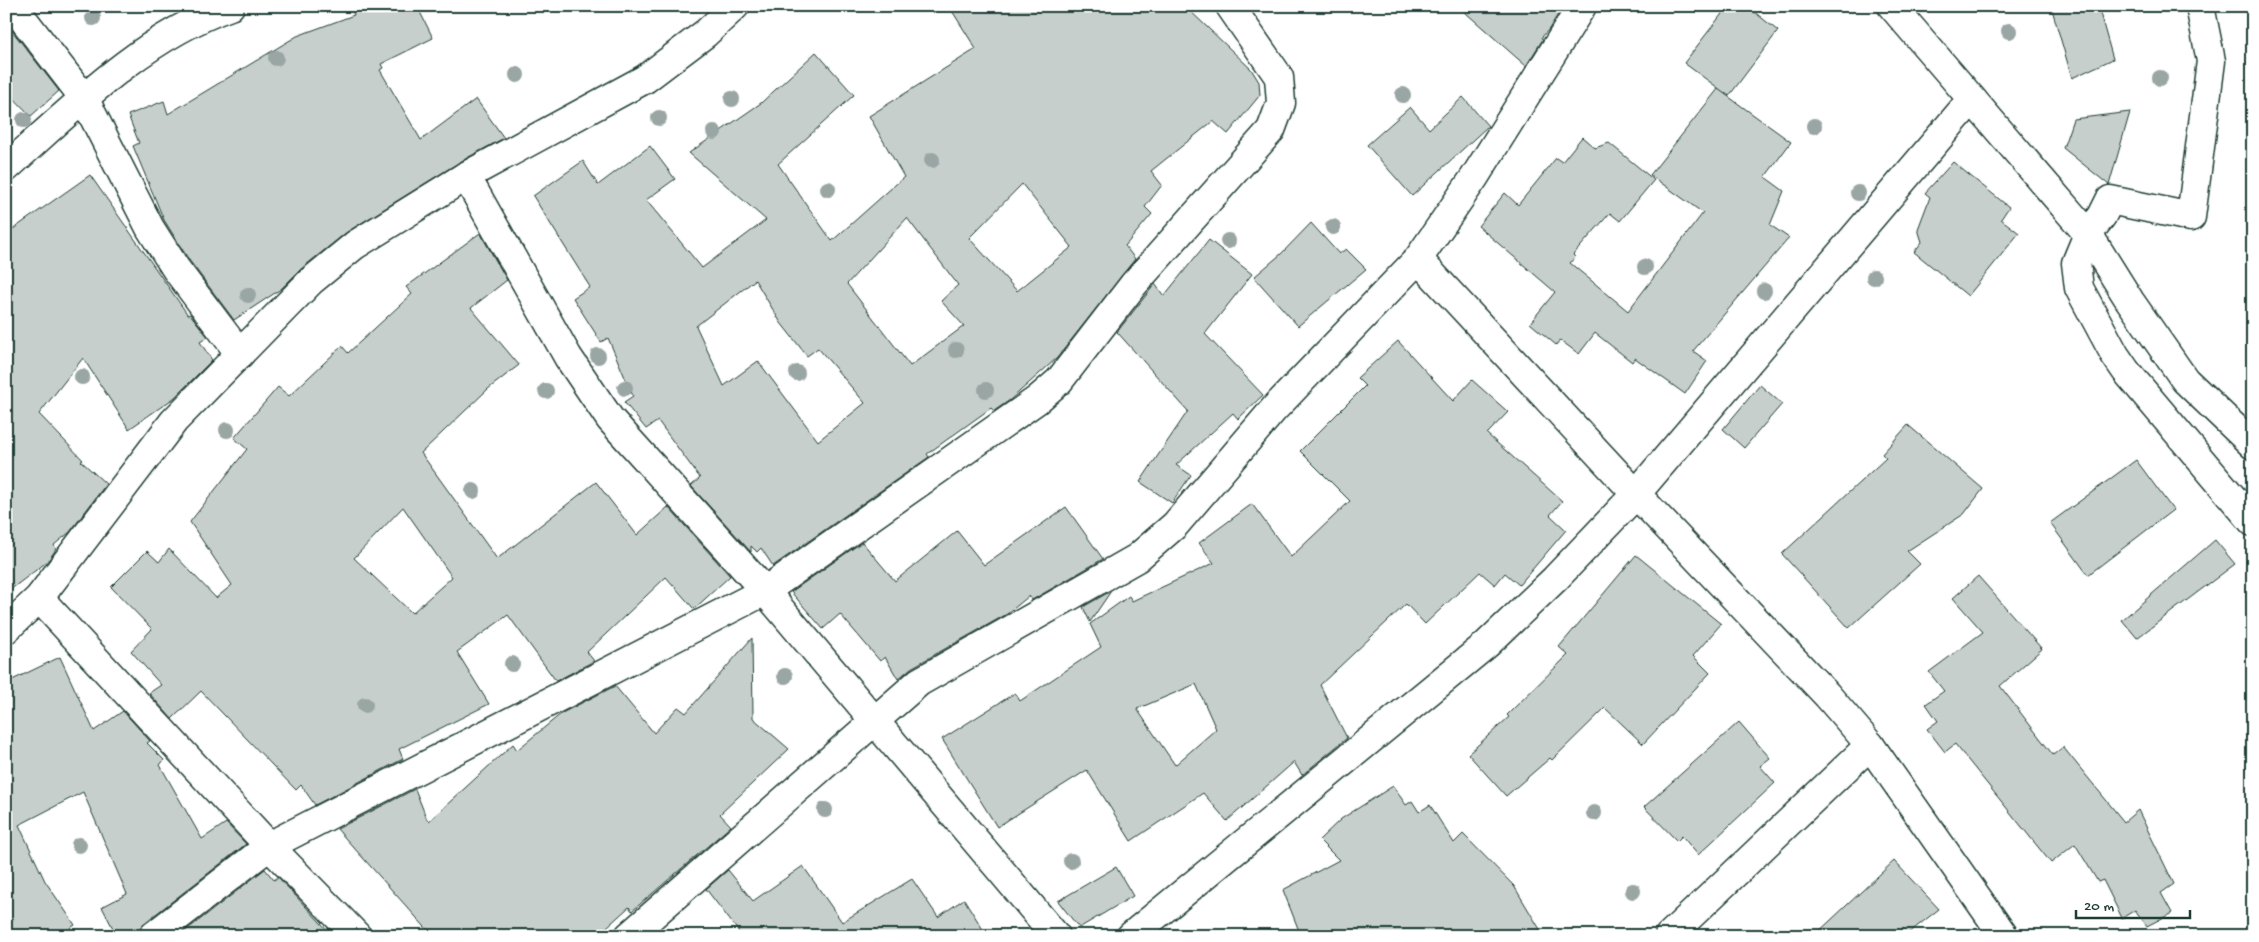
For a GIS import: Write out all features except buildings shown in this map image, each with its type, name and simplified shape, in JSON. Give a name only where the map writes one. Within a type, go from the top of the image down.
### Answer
[{"type":"street","points":[[13,6],[84,98],[150,228],[176,269],[240,354]]},
{"type":"street","points":[[6,168],[84,98],[155,44],[230,6]]},
{"type":"street","points":[[6,629],[38,598],[174,421],[311,281],[355,245],[466,176],[645,79],[706,34],[735,6]]},
{"type":"street","points":[[153,936],[269,846],[765,591],[1037,400],[1060,381],[1134,284],[1271,130],[1281,103],[1279,77],[1230,6]]},
{"type":"street","points":[[629,936],[919,682],[1143,553],[1175,525],[1274,408],[1418,259],[1474,178],[1582,6]]},
{"type":"street","points":[[1892,6],[2088,234],[2130,301],[2185,380],[2253,445]]},
{"type":"street","points":[[2200,6],[2211,61],[2191,217],[2110,200],[2102,216],[2088,234],[2076,263],[2080,288],[2115,355],[2253,522]]},
{"type":"street","points":[[1131,936],[1486,644],[1555,579],[1636,494],[1972,99]]},
{"type":"street","points":[[466,176],[568,357],[610,419],[765,591],[1056,936]]},
{"type":"street","points":[[1418,259],[1636,494],[1827,695],[1870,745],[2004,936]]},
{"type":"street","points":[[38,598],[269,846],[357,936]]},
{"type":"street","points":[[1669,936],[1870,745]]}]
